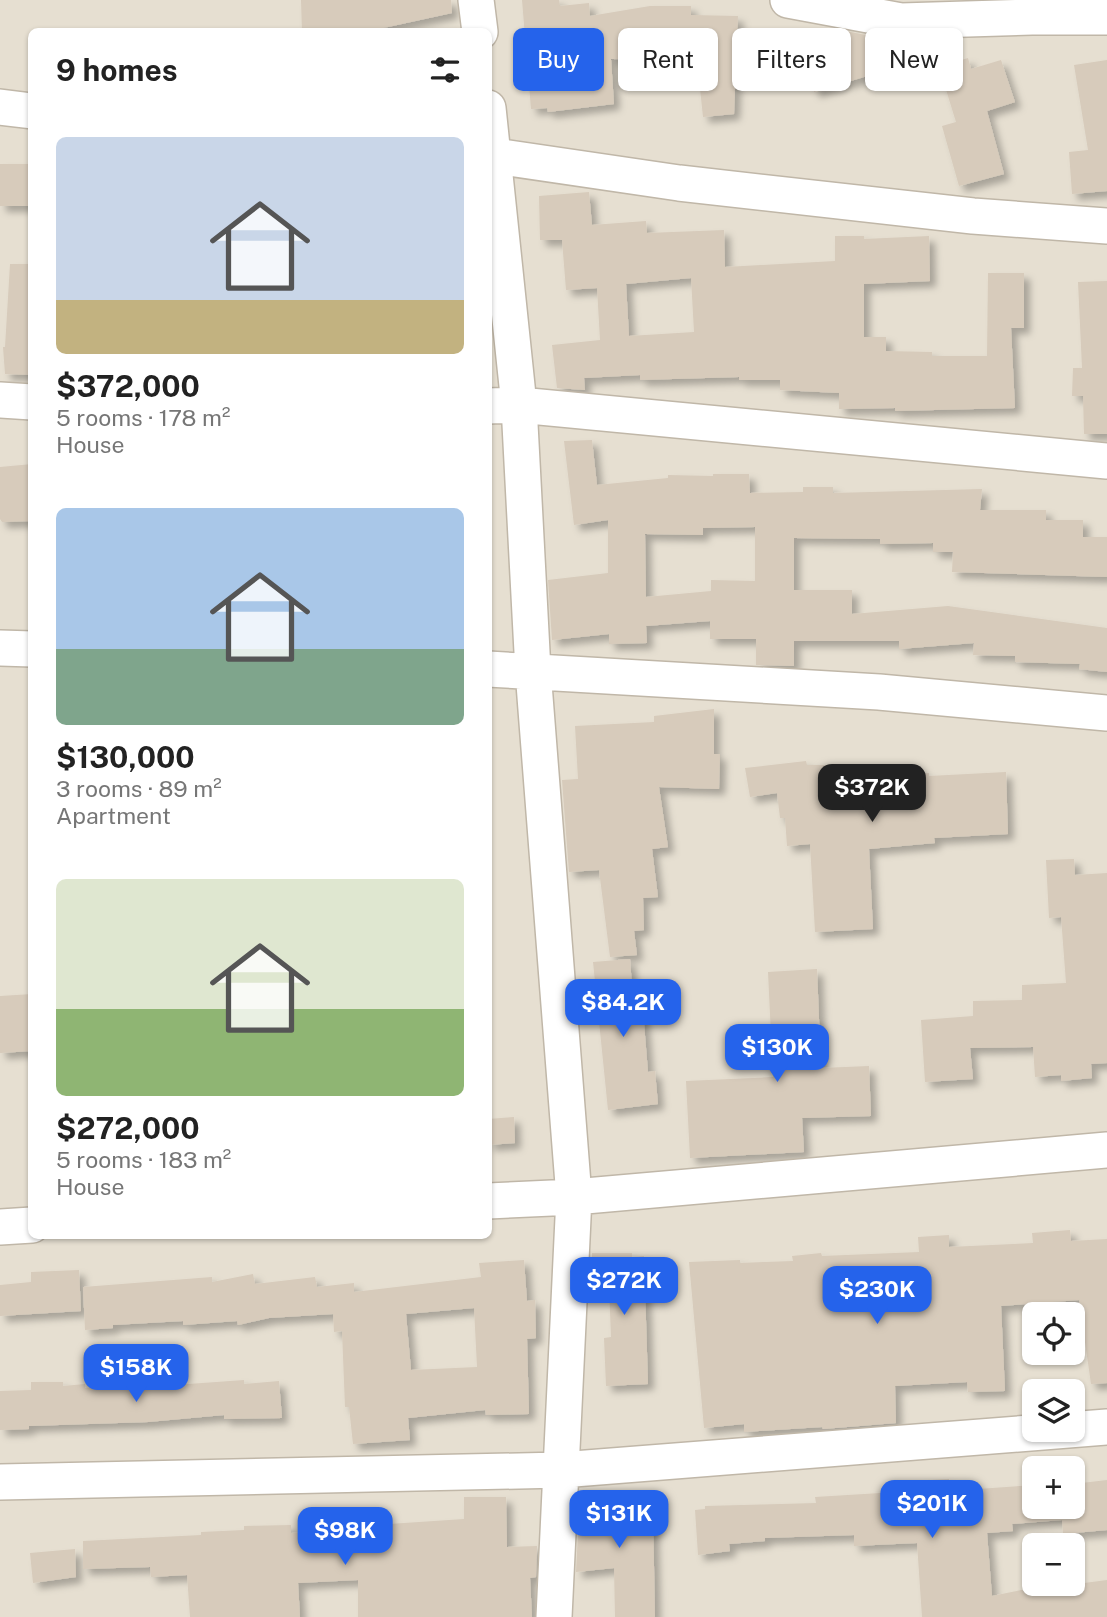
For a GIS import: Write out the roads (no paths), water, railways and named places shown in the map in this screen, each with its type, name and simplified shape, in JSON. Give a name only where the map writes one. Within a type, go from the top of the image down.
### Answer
[{"type":"street","points":[[476,0],[480,28]]},
{"type":"street","points":[[788,0],[901,21],[1032,16],[1107,17]]},
{"type":"street","points":[[0,107],[28,110]]},
{"type":"street","points":[[492,155],[679,183],[973,216],[1107,226]]},
{"type":"street","points":[[492,176],[503,405],[533,671],[573,1197],[554,1617]]},
{"type":"street","points":[[0,400],[28,402]]},
{"type":"street","points":[[503,405],[1107,461]]},
{"type":"street","points":[[0,648],[28,649]]},
{"type":"street","points":[[492,669],[879,692],[1107,713]]},
{"type":"street","points":[[492,1201],[573,1197],[1107,1150]]},
{"type":"street","points":[[0,1227],[28,1225]]},
{"type":"street","points":[[0,1482],[561,1470],[1107,1427]]}]
